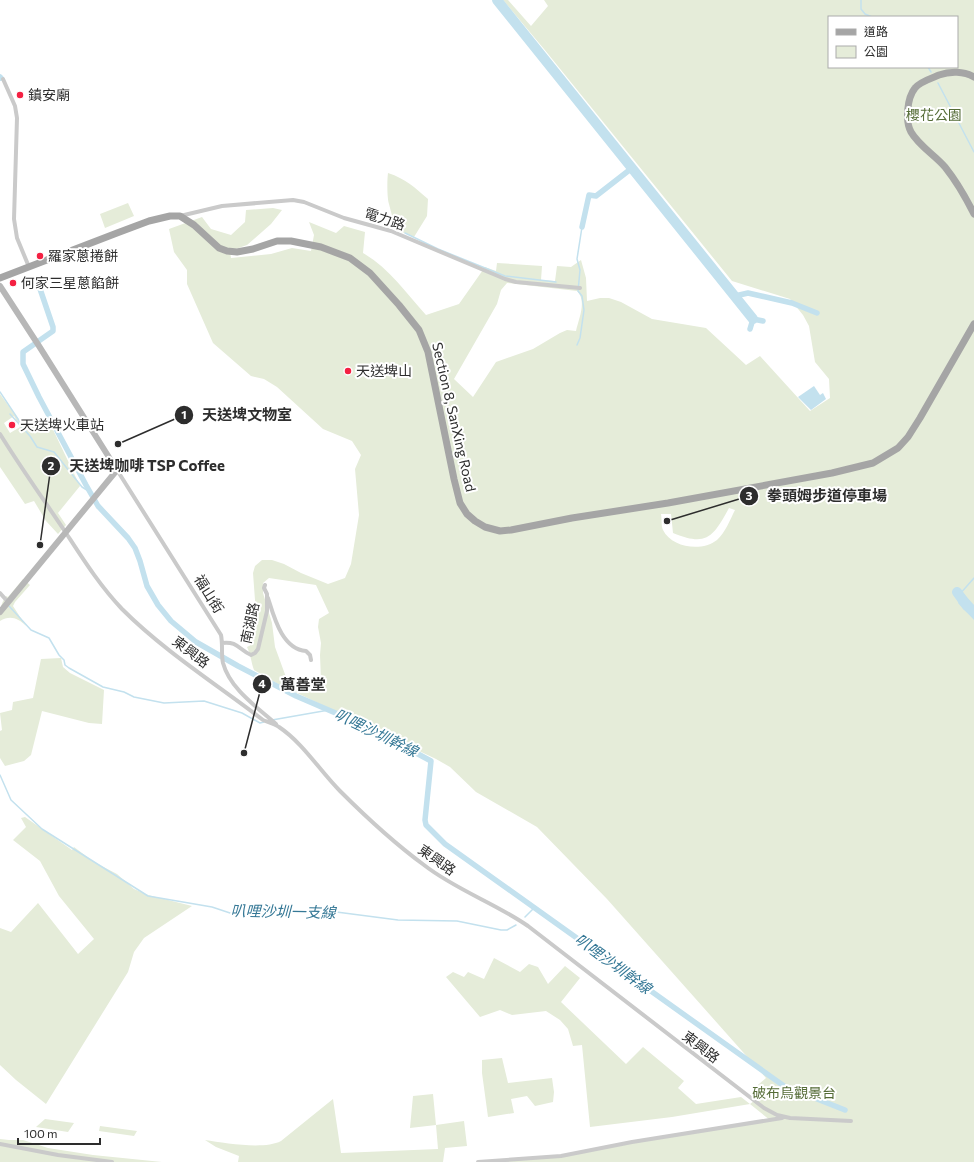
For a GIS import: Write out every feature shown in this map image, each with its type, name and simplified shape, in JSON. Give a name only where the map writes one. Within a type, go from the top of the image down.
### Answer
[{"type":"main road","points":[[974,77],[961,72],[940,74],[917,86],[914,89],[908,105],[907,118],[911,132],[920,144],[944,166],[952,176],[974,214]]},
{"type":"main road","points":[[0,278],[149,221],[170,216],[180,216]]},
{"type":"main road","name":"Section 8, SanXing Road","points":[[180,216],[194,225],[219,248],[227,251],[237,252],[253,249],[277,241],[291,241],[321,247],[350,258],[370,273],[419,330],[428,352],[460,503],[467,514],[475,521],[485,527],[500,531],[668,503],[832,473],[873,463],[898,448],[908,437],[974,324]]},
{"type":"street","points":[[3,79],[15,106],[17,118],[14,219],[17,238],[29,268]]},
{"type":"street","name":"電力路","points":[[180,216],[222,206],[292,200],[304,202],[344,218],[391,231],[505,279],[516,282],[580,288]]},
{"type":"street","points":[[0,286],[2,295]]},
{"type":"street","name":"福山街","points":[[2,295],[39,346],[221,635],[223,663],[226,672],[236,686],[279,726]]},
{"type":"street","name":"東興路","points":[[0,434],[81,558],[107,592],[140,626],[262,720],[279,726],[295,740],[340,791],[423,865],[449,882],[516,918],[764,1108],[777,1115],[785,1117],[851,1120]]},
{"type":"street","points":[[0,612],[117,470]]},
{"type":"street","name":"南湖路","points":[[222,643],[228,642],[238,645],[246,653],[251,655],[258,649],[267,611],[267,594],[264,588],[265,585]]},
{"type":"street","points":[[0,593],[8,602]]},
{"type":"street","points":[[267,594],[277,625],[287,640],[295,648],[306,651],[310,655],[311,660]]},
{"type":"street","points":[[478,1162],[561,1156],[632,1142],[785,1117]]},
{"type":"street","points":[[0,1144],[58,1155],[112,1162]]},
{"type":"green space","points":[[503,0],[508,0],[531,26],[548,6],[544,0],[974,0],[974,1162],[495,1162],[558,1155],[771,1121],[750,1104],[763,1094],[753,1089],[766,1078],[607,899],[537,827],[476,792],[450,767],[436,759],[278,684],[254,670],[247,647],[251,645],[253,638],[255,600],[253,573],[255,566],[262,560],[272,560],[328,584],[345,578],[351,564],[359,515],[355,469],[361,455],[352,441],[323,429],[277,387],[264,379],[251,376],[213,343],[187,284],[187,270],[174,252],[169,229],[202,217],[211,229],[231,235],[245,222],[246,210],[273,208],[282,210],[271,224],[247,245],[230,251],[231,258],[271,254],[292,248],[311,251],[314,235],[309,222],[336,233],[344,226],[365,232],[363,253],[389,273],[426,315],[459,304],[485,267],[496,271],[497,263],[542,266],[541,280],[555,281],[557,266],[571,267],[581,260],[586,278],[587,301],[600,298],[609,298],[621,302],[652,319],[706,328],[746,365],[760,356],[810,411],[830,398],[829,379],[815,362],[809,326],[803,315],[790,299],[732,281]],"holes":[[[507,283],[577,291],[580,295],[582,305],[576,331],[567,330],[533,349],[496,362],[473,397],[454,379],[497,304],[501,290]],[[729,508],[735,510],[725,530],[720,537],[711,544],[696,547],[680,544],[667,536],[662,528],[661,514],[671,514],[673,533],[694,539],[708,537],[718,526]],[[269,578],[316,585],[329,613],[319,619],[318,627],[321,643],[321,680],[290,688],[275,647],[272,623],[263,593],[263,583]]]},
{"type":"green space","points":[[388,173],[405,181],[428,199],[427,216],[414,237],[395,229],[388,201]]},
{"type":"green space","points":[[128,203],[134,216],[105,228],[100,214]]},
{"type":"green space","points":[[0,394],[24,427],[47,417],[80,486],[58,513],[66,525],[58,534],[46,521],[34,501],[25,504],[0,467]],"holes":[[[14,416],[20,427],[10,433],[4,423]]]},
{"type":"green space","points":[[23,579],[30,585],[13,606],[26,626],[14,618],[7,618],[0,621],[1,608],[4,599],[6,596],[8,597]]},
{"type":"green space","points":[[61,658],[63,667],[70,673],[104,690],[102,724],[89,723],[42,711],[31,755],[24,761],[5,766],[0,758],[0,731],[2,730],[0,713],[12,710],[13,702],[33,698],[41,659]]},
{"type":"green space","points":[[25,817],[72,850],[74,847],[94,862],[117,874],[134,889],[148,895],[192,906],[144,938],[134,952],[128,972],[46,1104],[0,1065],[0,928],[11,932],[38,903],[78,954],[94,939],[59,896],[40,861],[13,840],[26,827],[21,818]]},
{"type":"green space","points":[[494,958],[520,972],[529,964],[538,967],[548,984],[565,966],[580,978],[561,1002],[626,1064],[643,1047],[684,1081],[678,1088],[696,1104],[741,1097],[750,1104],[672,1117],[590,1127],[582,1045],[573,1046],[568,1029],[560,1020],[546,1011],[512,1015],[500,1010],[480,1017],[446,977],[453,972],[464,977],[468,972],[484,979]]},
{"type":"green space","points":[[502,1058],[508,1083],[552,1078],[554,1092],[553,1102],[535,1106],[527,1096],[511,1099],[514,1113],[488,1117],[482,1073],[482,1060]]},
{"type":"green space","points":[[433,1094],[436,1125],[410,1128],[413,1096]]},
{"type":"green space","points":[[333,1099],[341,1153],[438,1149],[436,1125],[464,1121],[467,1146],[445,1148],[443,1162],[238,1162],[239,1156],[216,1147],[205,1140],[244,1145],[274,1144],[281,1141]]},
{"type":"green space","points":[[45,1119],[74,1123],[68,1132],[36,1127]]},
{"type":"green space","points":[[100,1126],[137,1131],[134,1136],[99,1131]]},
{"type":"green space","points":[[0,1139],[23,1140],[48,1148],[93,1155],[162,1162],[0,1162]]},
{"type":"water","points":[[814,386],[820,395],[823,393],[826,399],[811,410],[798,397]]},
{"type":"water","points":[[964,594],[974,605],[974,620],[958,603]]},
{"type":"waterway","points":[[497,0],[753,319]]},
{"type":"waterway","points":[[861,0],[861,9],[865,14],[870,16]]},
{"type":"waterway","points":[[929,68],[931,72]]},
{"type":"waterway","points":[[938,83],[974,152]]},
{"type":"waterway","points":[[582,227],[589,195],[596,196],[632,168]]},
{"type":"waterway","points":[[577,345],[580,338],[584,310],[582,296],[578,291],[580,270],[577,259],[582,227]]},
{"type":"waterway","points":[[405,233],[438,249],[505,276],[556,282]]},
{"type":"waterway","name":"叭哩沙圳幹線","points":[[37,280],[53,331],[23,352],[23,364],[39,397],[98,506],[128,538],[135,548],[147,586],[158,605],[171,621],[196,642],[238,666],[296,696],[368,727],[431,761],[425,820],[426,825],[445,844],[784,1086],[845,1110]]},
{"type":"waterway","points":[[735,296],[748,293],[792,303],[817,313]]},
{"type":"waterway","points":[[753,319],[763,321]]},
{"type":"waterway","points":[[750,329],[753,319]]},
{"type":"waterway","points":[[0,392],[26,431]]},
{"type":"waterway","points":[[10,414],[30,436],[37,447],[54,452],[82,487],[90,492]]},
{"type":"waterway","points":[[959,595],[974,578]]},
{"type":"waterway","points":[[957,592],[967,606],[974,612]]},
{"type":"waterway","points":[[9,606],[31,630],[49,638],[59,655],[64,660],[65,665],[103,687],[124,692],[134,697],[164,703],[204,701],[242,713],[260,723],[264,722]]},
{"type":"waterway","points":[[272,720],[329,710]]},
{"type":"waterway","name":"叭哩沙圳一支線","points":[[0,775],[11,800],[42,829],[148,896],[212,907],[230,913],[277,910],[321,910],[398,920],[457,921],[501,930],[507,930],[516,925]]},
{"type":"waterway","name":"叭哩沙圳一支線","points":[[525,917],[534,908]]},
{"type":"place","name":"鎮安廟","points":[[20,95]]},
{"type":"place","name":"羅家蔥捲餅","points":[[40,256]]},
{"type":"place","name":"何家三星蔥餡餅","points":[[13,283]]},
{"type":"place","name":"天送埤山","points":[[348,371]]},
{"type":"place","name":"天送埤火車站","points":[[12,425]]},
{"type":"place","name":"天送埤文物室","points":[[118,444]]},
{"type":"place","name":"拳頭姆步道停車場","points":[[667,521]]},
{"type":"place","name":"天送埤咖啡 TSP Coffee","points":[[40,545]]},
{"type":"place","name":"萬善堂","points":[[244,753]]},
{"type":"park label","name":"櫻花公園","points":[[934,115]]},
{"type":"park label","name":"破布烏觀景台","points":[[794,1093]]}]
